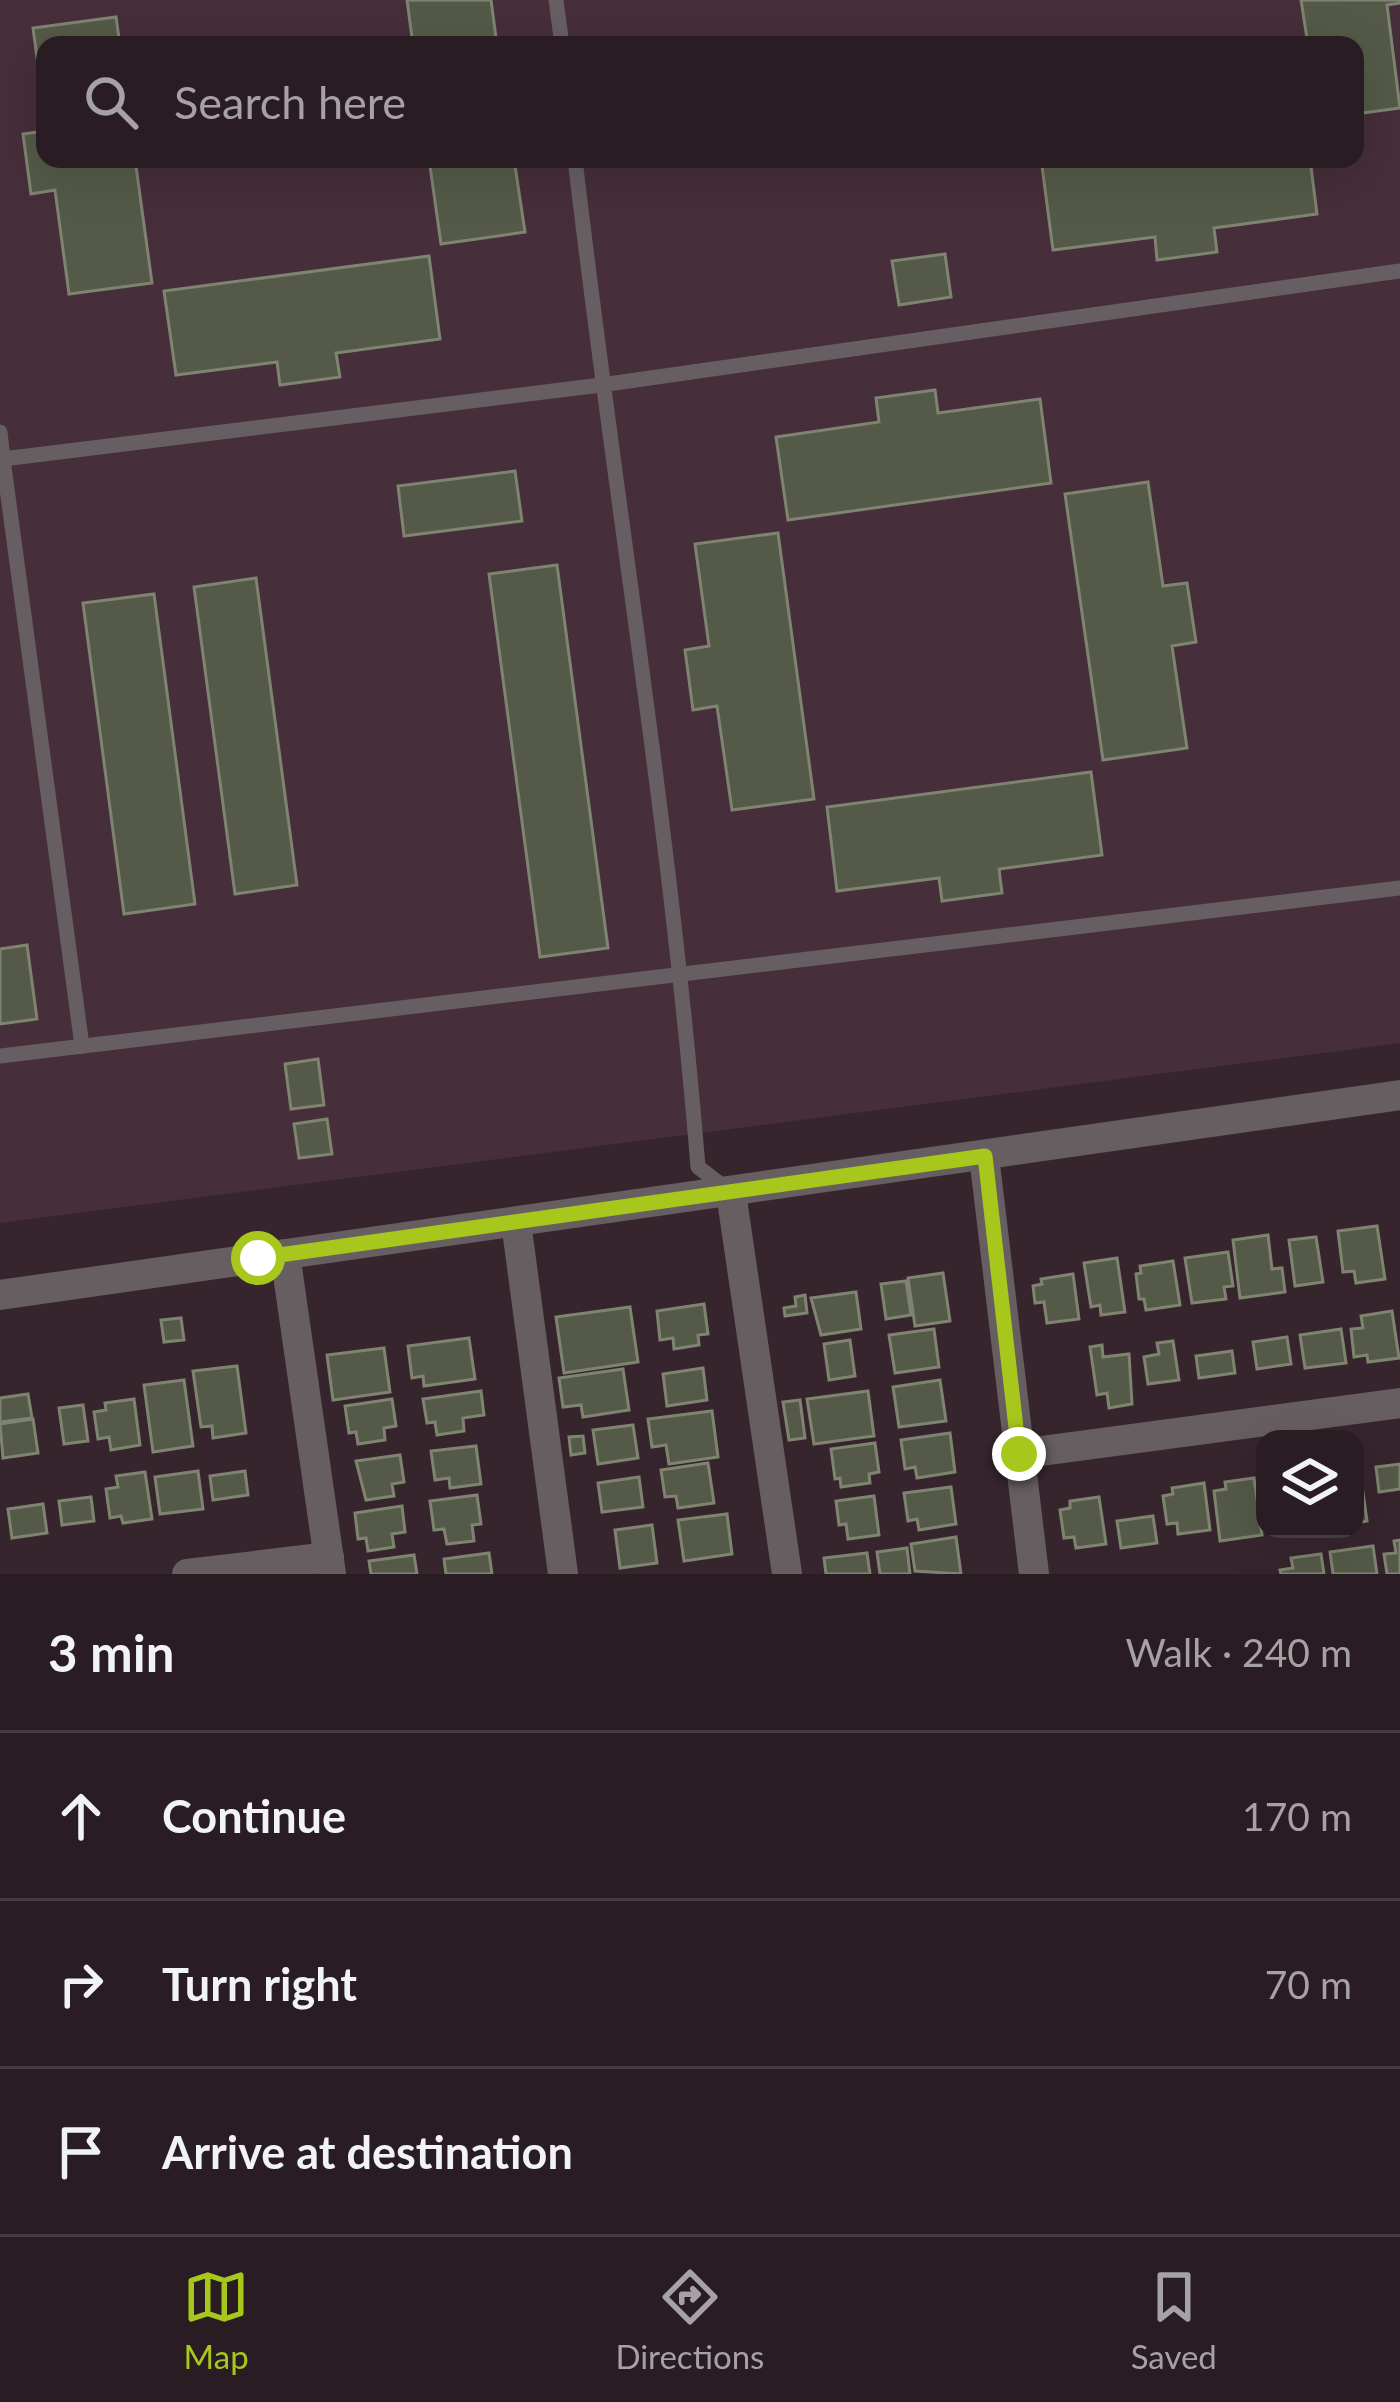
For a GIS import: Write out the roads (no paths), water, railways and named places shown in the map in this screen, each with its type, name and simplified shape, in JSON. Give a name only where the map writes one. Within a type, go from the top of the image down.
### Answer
[{"type":"street","points":[[0,1294],[1400,1095]]},
{"type":"street","points":[[985,1156],[1034,1574]]},
{"type":"street","points":[[731,1193],[787,1574]]},
{"type":"street","points":[[515,1222],[563,1574]]},
{"type":"street","points":[[187,1574],[330,1566],[285,1255]]},
{"type":"street","points":[[1019,1454],[1400,1403]]},
{"type":"lane","points":[[556,0],[561,36]]},
{"type":"lane","points":[[576,168],[682,976],[698,1167],[731,1193]]},
{"type":"lane","points":[[2,459],[601,385],[1400,271]]},
{"type":"lane","points":[[0,432],[82,1046]]},
{"type":"lane","points":[[0,1056],[1400,889]]}]
